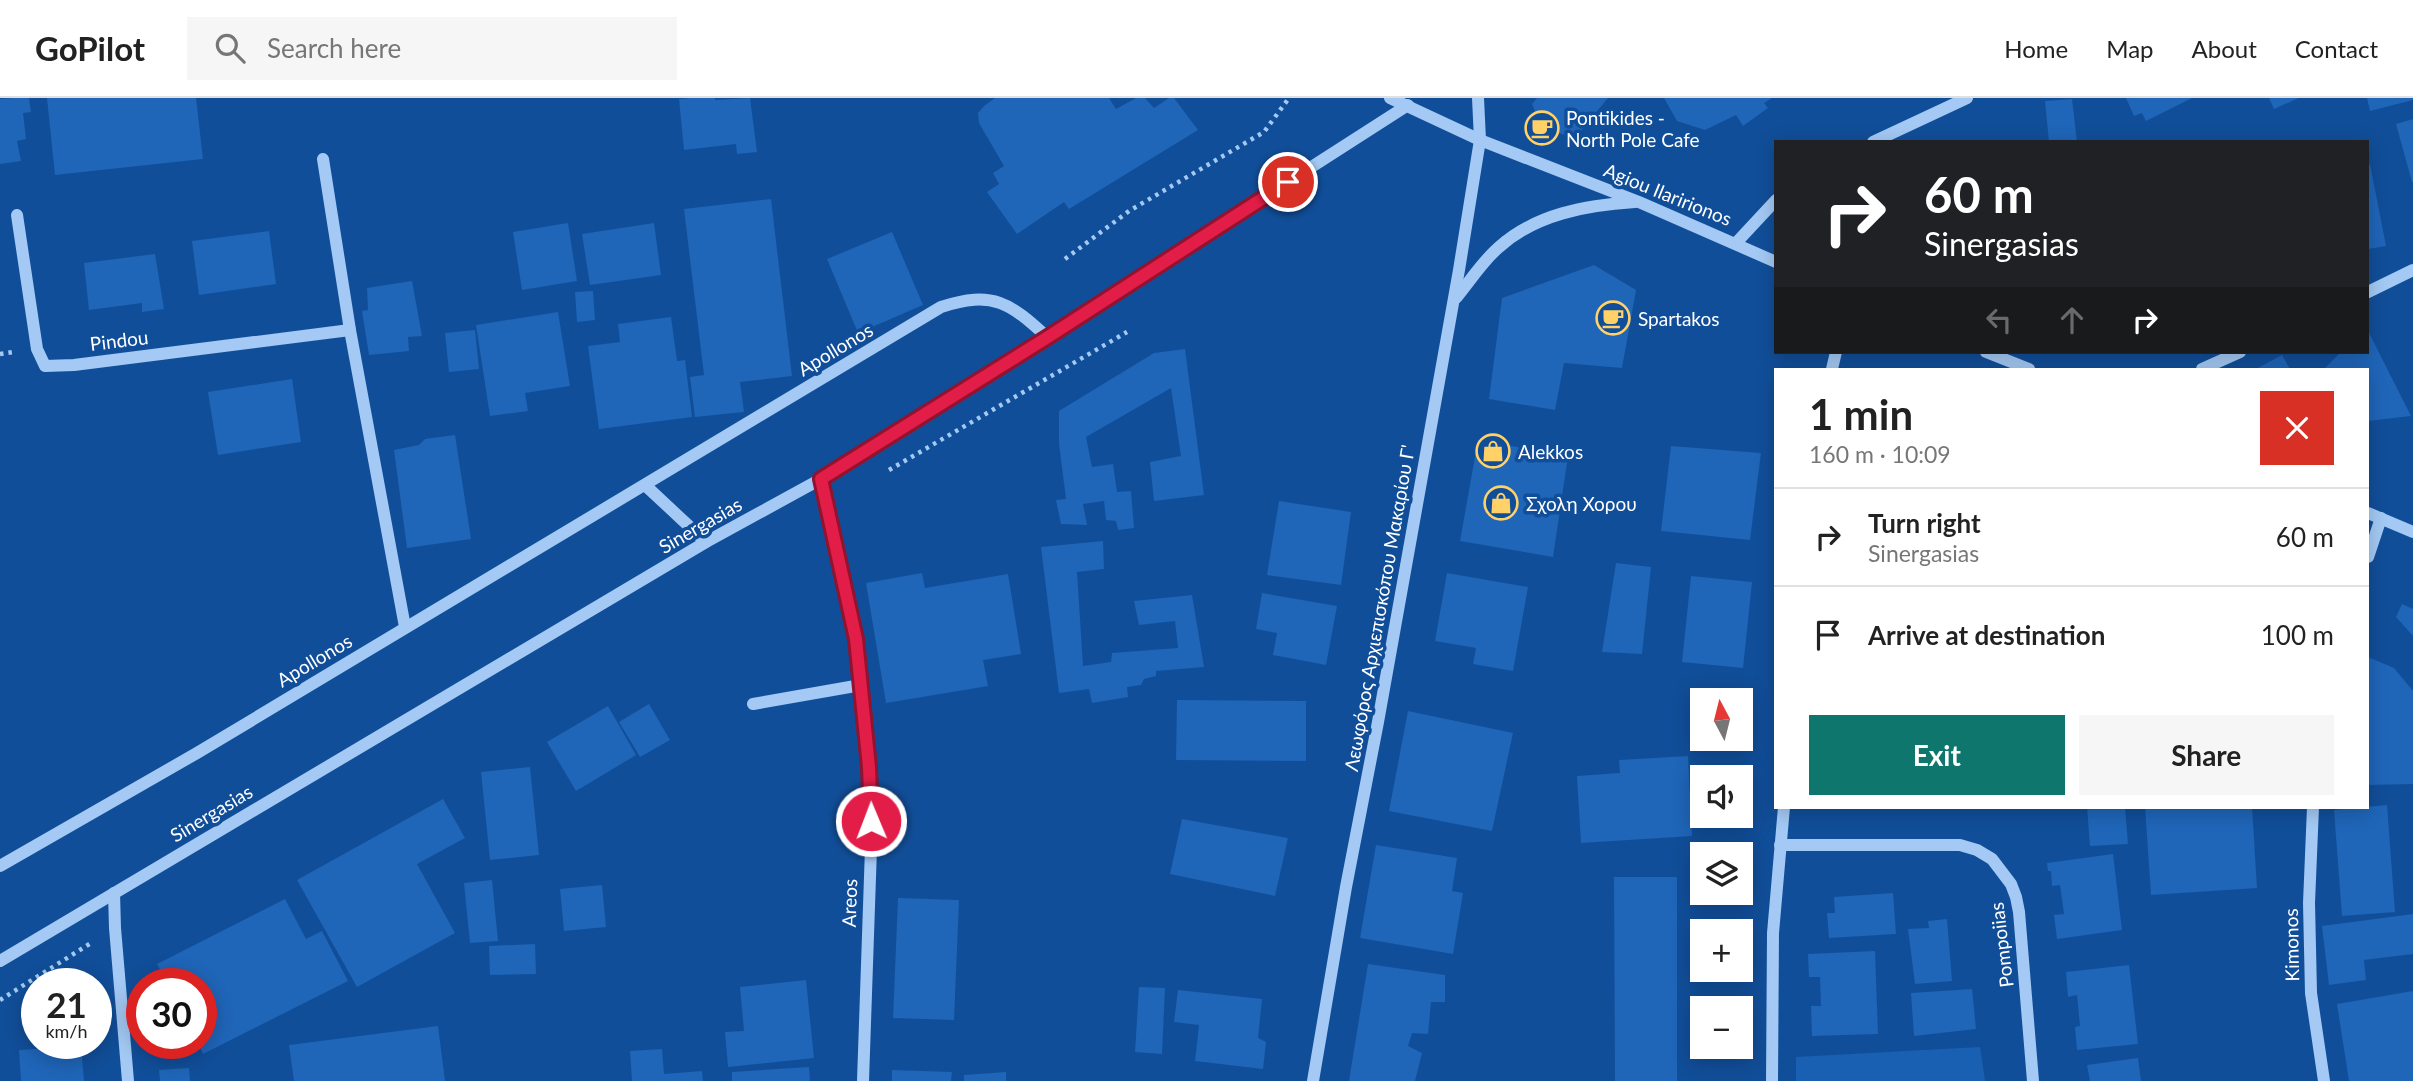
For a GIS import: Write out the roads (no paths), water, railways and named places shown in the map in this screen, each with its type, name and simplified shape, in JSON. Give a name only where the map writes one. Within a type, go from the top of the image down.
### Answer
[{"type":"street","name":"Agiou Ilaririonos","points":[[1390,98],[1480,141],[1639,202],[1774,261]]},
{"type":"street","name":"Λεωφόρος Αρχιεπισκόπου Μακαρίου Γ'","points":[[1313,1081],[1454,301],[1480,141],[1478,98]]},
{"type":"street","points":[[1877,140],[1967,98]]},
{"type":"street","name":"Sinergasias","points":[[0,961],[706,542],[821,479],[1408,106]]},
{"type":"street","points":[[323,159],[350,330],[405,628]]},
{"type":"street","points":[[1454,301],[1485,261],[1518,233],[1570,210],[1598,204],[1639,202]]},
{"type":"street","points":[[1736,243],[1774,202]]},
{"type":"street","name":"Pindou","points":[[17,215],[37,349],[45,366],[74,365],[350,330]]},
{"type":"street","points":[[2369,292],[2413,270]]},
{"type":"street","name":"Apollonos","points":[[0,866],[197,753],[942,307],[975,299],[1004,303],[1019,311],[1048,337]]},
{"type":"street","points":[[1991,354],[2026,368]]},
{"type":"street","points":[[2204,368],[2236,354]]},
{"type":"street","name":"Areos","points":[[821,479],[856,639],[869,767],[871,848],[863,1081]]},
{"type":"street","points":[[646,486],[706,542]]},
{"type":"street","points":[[2369,513],[2413,532]]},
{"type":"street","points":[[2369,554],[2382,519]]},
{"type":"street","points":[[753,704],[861,685]]},
{"type":"street","points":[[1772,1081],[1773,933],[1784,809]]},
{"type":"street","name":"Kimonos","points":[[2313,809],[2309,903],[2311,993],[2324,1081]]},
{"type":"street","name":"Pompoiias","points":[[1780,845],[1960,845],[1978,850],[1993,859],[2011,884],[2019,912],[2033,1081]]},
{"type":"street","points":[[114,893],[128,1081]]},
{"type":"place","name":"Pontikides - North Pole Cafe","points":[[1542,128]]},
{"type":"place","name":"Spartakos","points":[[1613,318]]},
{"type":"place","name":"Alekkos","points":[[1493,451]]},
{"type":"place","name":"Σχολη Χορου","points":[[1501,503]]}]
